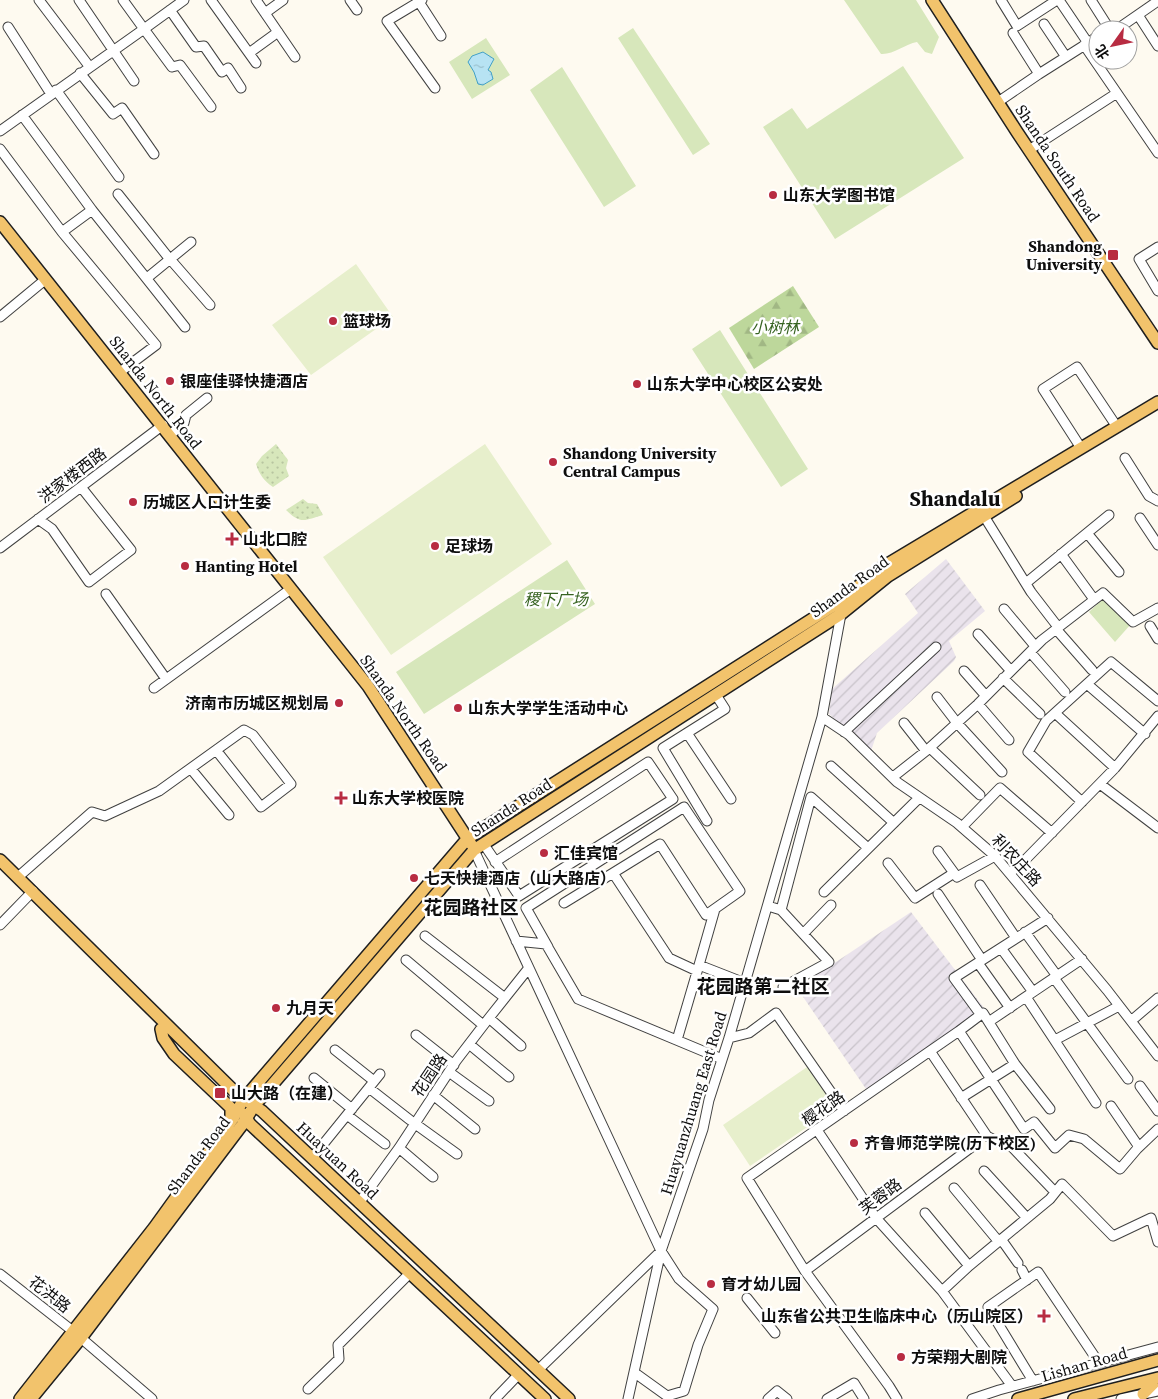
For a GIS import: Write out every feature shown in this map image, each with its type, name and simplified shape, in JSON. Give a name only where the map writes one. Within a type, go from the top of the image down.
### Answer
[{"type":"main road","name":"Shanda South Road","points":[[932,0],[1029,150],[1158,343]]},
{"type":"main road","name":"Shanda North Road","points":[[0,222],[370,695],[467,839]]},
{"type":"main road","name":"Shanda North Road","points":[[0,227],[120,372],[161,427],[170,435],[368,686],[474,850]]},
{"type":"main road","name":"Shanda Road","points":[[31,1399],[236,1110],[467,839],[839,602],[881,568],[1158,402]]},
{"type":"main road","name":"Shanda Road","points":[[20,1399],[77,1335],[254,1106],[474,850],[841,614],[888,576],[1158,408]]},
{"type":"main road","name":"Huayuan Road","points":[[0,860],[18,877],[30,894],[236,1110],[246,1118],[247,1122],[545,1399]]},
{"type":"main road","name":"Huayuan Road","points":[[0,871],[30,894],[161,1028],[236,1110]]},
{"type":"main road","name":"Huayuan Road","points":[[236,1110],[254,1106],[260,1110],[569,1399]]},
{"type":"main road","name":"Lishan Road","points":[[1018,1399],[1158,1360]]},
{"type":"main road","name":"Lishan Road","points":[[1074,1399],[1158,1379]]},
{"type":"main road","points":[[1143,1394],[1158,1379]]},
{"type":"street","points":[[38,0],[89,66]]},
{"type":"street","points":[[79,0],[134,81]]},
{"type":"street","points":[[123,0],[172,67],[180,65],[211,107]]},
{"type":"street","points":[[0,131],[89,66],[144,29],[171,6],[184,0]]},
{"type":"street","points":[[211,0],[256,63]]},
{"type":"street","points":[[256,0],[295,57]]},
{"type":"street","points":[[265,14],[283,0]]},
{"type":"street","points":[[350,0],[357,10]]},
{"type":"street","points":[[1001,0],[1017,26],[1054,2],[1086,44],[1158,153]]},
{"type":"street","points":[[1091,0],[1104,20]]},
{"type":"street","points":[[435,88],[388,21],[420,1],[441,36]]},
{"type":"street","points":[[1129,20],[1156,4]]},
{"type":"street","points":[[171,6],[196,48],[204,46],[222,72],[228,68],[241,88]]},
{"type":"street","points":[[1138,15],[1158,46]]},
{"type":"street","points":[[1044,24],[1066,57]]},
{"type":"street","points":[[8,27],[53,92],[119,177]]},
{"type":"street","points":[[248,53],[278,32]]},
{"type":"street","points":[[1013,33],[1039,74]]},
{"type":"street","points":[[998,102],[1086,44]]},
{"type":"street","points":[[80,73],[113,114],[122,108],[154,154]]},
{"type":"street","points":[[1029,150],[1117,93]]},
{"type":"street","points":[[22,115],[92,210],[185,327]]},
{"type":"street","points":[[0,149],[62,232],[156,346],[120,372]]},
{"type":"street","points":[[118,194],[210,305]]},
{"type":"street","points":[[62,232],[92,210]]},
{"type":"street","points":[[147,278],[191,242]]},
{"type":"street","points":[[1158,246],[1139,259],[1158,291]]},
{"type":"street","points":[[0,317],[45,281]]},
{"type":"street","points":[[1081,448],[1043,389],[1077,367],[1117,427]]},
{"type":"street","points":[[170,435],[184,423],[186,415],[207,398]]},
{"type":"street","name":"洪家楼西路","points":[[0,548],[161,427]]},
{"type":"street","points":[[1126,458],[1149,496],[1158,501]]},
{"type":"street","points":[[38,519],[52,529],[89,582],[131,550],[81,487]]},
{"type":"street","points":[[1026,583],[1109,515]]},
{"type":"street","points":[[984,516],[1057,628],[1092,670]]},
{"type":"street","points":[[1140,518],[1158,546]]},
{"type":"street","points":[[1087,533],[1119,572]]},
{"type":"street","points":[[1061,554],[1093,598]]},
{"type":"street","points":[[154,688],[288,591]]},
{"type":"street","points":[[893,777],[928,749],[978,704],[1032,649],[1103,592],[1133,622],[1158,608]]},
{"type":"street","points":[[106,594],[166,680]]},
{"type":"street","points":[[1004,609],[1065,692]]},
{"type":"street","name":"Huayuanzhuang East Road","points":[[628,1399],[661,1251],[703,1129],[709,1100],[768,906],[822,717],[841,614]]},
{"type":"street","points":[[1150,626],[1158,639]]},
{"type":"street","points":[[978,634],[1010,671]]},
{"type":"street","points":[[844,732],[936,647]]},
{"type":"street","points":[[1082,802],[1028,752],[1046,721],[1111,662],[1158,700]]},
{"type":"street","points":[[964,671],[986,696]]},
{"type":"street","points":[[1003,678],[1040,714]]},
{"type":"street","points":[[1087,684],[1145,734]]},
{"type":"street","points":[[707,821],[664,748],[725,709],[716,695]]},
{"type":"street","points":[[937,698],[1002,772]]},
{"type":"street","points":[[978,704],[1009,740]]},
{"type":"street","points":[[1055,714],[1115,768]]},
{"type":"street","points":[[1010,873],[1028,858],[1100,784],[1145,734],[1158,716]]},
{"type":"street","name":"利农庄路","points":[[822,717],[844,732],[893,777],[962,827],[995,856],[1082,959],[1158,1056]]},
{"type":"street","points":[[904,724],[928,749],[980,795]]},
{"type":"street","points":[[18,877],[92,812],[105,816],[159,791],[216,750],[244,730],[253,735],[291,784],[261,807],[216,750]]},
{"type":"street","points":[[687,733],[730,799]]},
{"type":"street","points":[[487,850],[495,862],[519,896],[673,799],[648,762],[495,862]]},
{"type":"street","points":[[831,766],[894,823]]},
{"type":"street","points":[[191,768],[229,815]]},
{"type":"street","points":[[1100,784],[1158,828]]},
{"type":"street","points":[[962,827],[1000,788],[1052,833]]},
{"type":"street","points":[[781,910],[811,797],[868,848]]},
{"type":"street","points":[[824,892],[918,799]]},
{"type":"street","points":[[564,903],[660,844],[706,915],[740,891],[684,807],[526,908],[578,1000],[722,1059]]},
{"type":"street","points":[[474,850],[661,1251],[679,1278],[713,1309],[698,1345],[684,1391],[667,1396],[635,1374]]},
{"type":"street","points":[[938,851],[957,877],[995,856]]},
{"type":"street","points":[[888,862],[915,898],[954,873]]},
{"type":"street","points":[[613,873],[669,958],[745,983]]},
{"type":"street","points":[[980,885],[1016,938]]},
{"type":"street","points":[[0,925],[30,894]]},
{"type":"street","points":[[938,894],[1010,1008]]},
{"type":"street","points":[[802,934],[831,905]]},
{"type":"street","points":[[768,906],[781,910],[829,962],[783,987]]},
{"type":"street","points":[[677,1040],[714,908]]},
{"type":"street","points":[[1048,918],[954,978],[981,1015],[983,1013],[1015,1064],[1050,1109]]},
{"type":"street","points":[[1026,932],[1087,1023],[1128,1079]]},
{"type":"street","points":[[425,936],[505,998]]},
{"type":"street","points":[[516,941],[546,944]]},
{"type":"street","points":[[1001,948],[1030,994],[1055,1040],[1096,1103]]},
{"type":"street","points":[[990,1021],[1082,959]]},
{"type":"street","points":[[406,960],[486,1022],[521,1046]]},
{"type":"street","name":"花园路","points":[[359,1203],[399,1148],[412,1121],[528,969]]},
{"type":"street","points":[[1131,1021],[1158,998]]},
{"type":"street","points":[[1055,1040],[1119,1006]]},
{"type":"street","points":[[729,1038],[749,1033],[776,1013],[844,1111]]},
{"type":"street","name":"樱花路","points":[[805,1271],[747,1178],[981,1015]]},
{"type":"street","points":[[959,1031],[1024,1130],[1034,1122],[1055,1148],[1070,1135],[1084,1139],[1120,1169],[1158,1129]]},
{"type":"street","points":[[416,1035],[489,1101]]},
{"type":"street","points":[[469,1044],[509,1077]]},
{"type":"street","points":[[335,1050],[374,1081],[412,1121],[457,1154]]},
{"type":"street","points":[[930,1051],[987,1136],[1002,1144],[1011,1146],[1055,1192]]},
{"type":"street","points":[[961,1098],[1015,1064]]},
{"type":"street","points":[[314,1078],[385,1144]]},
{"type":"street","points":[[312,1158],[374,1081]]},
{"type":"street","points":[[1140,1086],[1158,1111]]},
{"type":"street","points":[[433,1095],[475,1129]]},
{"type":"street","points":[[1111,1106],[1139,1147]]},
{"type":"street","points":[[817,1130],[876,1218],[942,1291],[1012,1386]]},
{"type":"street","name":"芙蓉路","points":[[805,1271],[973,1146]]},
{"type":"street","points":[[399,1148],[433,1177]]},
{"type":"street","points":[[984,1171],[1027,1218]]},
{"type":"street","points":[[942,1291],[969,1266],[1050,1199],[1062,1184],[1113,1236],[1151,1218],[1158,1242]]},
{"type":"street","points":[[954,1188],[1000,1240],[1027,1280]]},
{"type":"street","points":[[926,1213],[969,1266]]},
{"type":"street","points":[[538,1370],[661,1251]]},
{"type":"street","points":[[805,1271],[897,1399]]},
{"type":"street","points":[[1033,1381],[988,1307],[1038,1272],[1099,1363]]},
{"type":"street","points":[[308,1390],[339,1359],[338,1345],[410,1273]]},
{"type":"street","name":"花洪路","points":[[0,1274],[77,1335],[152,1399]]},
{"type":"street","points":[[747,1298],[775,1333]]},
{"type":"street","points":[[972,1399],[1012,1386],[1158,1347]]},
{"type":"street","points":[[495,1399],[518,1374]]},
{"type":"street","points":[[827,1399],[854,1384],[864,1399]]},
{"type":"street","points":[[768,1399],[777,1391],[787,1399]]},
{"type":"street","points":[[1121,1399],[1158,1391]]},
{"type":"shaded area","points":[[946,559],[985,611],[949,641],[956,657],[954,661],[877,733],[871,751],[829,714],[832,689],[918,613],[905,594]]},
{"type":"shaded area","points":[[911,912],[984,1008],[866,1089],[797,988]]},
{"type":"green space","points":[[844,0],[916,0],[939,37],[932,54],[925,52],[917,42],[890,53],[881,54]]},
{"type":"green space","points":[[633,28],[710,144],[693,155],[618,38]]},
{"type":"green space","points":[[486,38],[510,75],[472,99],[449,62]]},
{"type":"green space","points":[[903,66],[964,158],[835,239],[763,127],[792,108],[807,129]]},
{"type":"green space","points":[[562,67],[636,186],[604,207],[530,90]]},
{"type":"green space","name":"篮球场","points":[[356,264],[393,317],[311,375],[272,325]]},
{"type":"green space","name":"小树林","points":[[793,286],[819,327],[754,369],[729,328]]},
{"type":"green space","points":[[720,330],[808,469],[781,487],[692,349]]},
{"type":"green space","points":[[276,444],[288,460],[286,468],[289,476],[273,487],[262,477],[256,464]]},
{"type":"green space","points":[[485,444],[552,544],[391,655],[323,557]]},
{"type":"green space","points":[[303,499],[308,503],[317,504],[323,515],[303,520],[296,518],[286,510]]},
{"type":"green space","name":"稷下广场","points":[[567,560],[595,604],[424,714],[396,672]]},
{"type":"green space","points":[[1105,597],[1131,624],[1115,642],[1089,612]]},
{"type":"green space","points":[[810,1065],[838,1106],[750,1166],[723,1125]]},
{"type":"water","points":[[483,52],[494,59],[488,70],[491,72],[493,79],[483,85],[478,84],[468,62],[472,56]]},
{"type":"place","name":"山东大学图书馆","points":[[773,195]]},
{"type":"place","name":"Shandong University","points":[[1113,255]]},
{"type":"place","name":"篮球场","points":[[333,321]]},
{"type":"place","name":"银座佳驿快捷酒店","points":[[170,381]]},
{"type":"place","name":"山东大学中心校区公安处","points":[[637,384]]},
{"type":"place","name":"Shandong University Central Campus","points":[[553,462]]},
{"type":"place","name":"历城区人口计生委","points":[[133,502]]},
{"type":"place","name":"山北口腔","points":[[232,539]]},
{"type":"place","name":"足球场","points":[[435,546]]},
{"type":"place","name":"Hanting Hotel","points":[[185,566]]},
{"type":"place","name":"济南市历城区规划局","points":[[339,703]]},
{"type":"place","name":"山东大学学生活动中心","points":[[458,708]]},
{"type":"place","name":"山东大学校医院","points":[[341,798]]},
{"type":"place","name":"汇佳宾馆","points":[[544,853]]},
{"type":"place","name":"七天快捷酒店（山大路店）","points":[[414,878]]},
{"type":"place","name":"九月天","points":[[276,1008]]},
{"type":"place","name":"山大路（在建）","points":[[220,1093]]},
{"type":"place","name":"齐鲁师范学院(历下校区)","points":[[854,1143]]},
{"type":"place","name":"育才幼儿园","points":[[711,1284]]},
{"type":"place","name":"山东省公共卫生临床中心（历山院区）","points":[[1044,1316]]},
{"type":"place","name":"方荣翔大剧院","points":[[901,1357]]},
{"type":"district","name":"Shandalu","points":[[955,498]]},
{"type":"district","name":"花园路社区","points":[[471,907]]},
{"type":"district","name":"花园路第二社区","points":[[763,986]]}]
